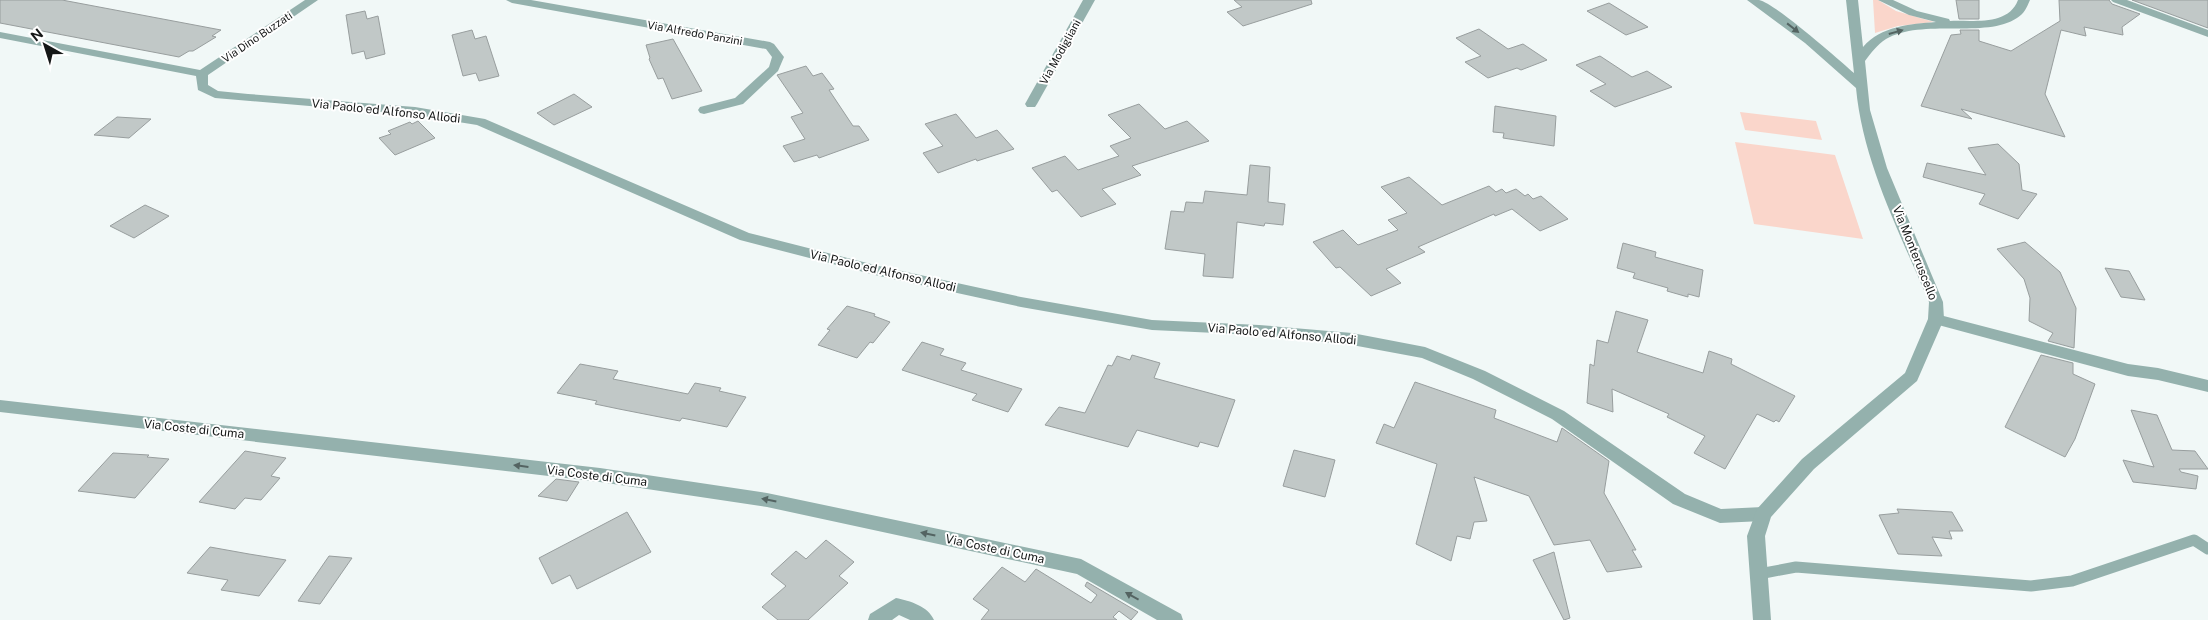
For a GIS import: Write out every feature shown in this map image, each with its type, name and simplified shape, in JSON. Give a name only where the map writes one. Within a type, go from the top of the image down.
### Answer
[{"type":"street","name":"Via Dino Buzzati","points":[[202,74],[312,0]]},
{"type":"street","name":"Via Alfredo Panzini","points":[[512,0],[770,46],[778,57],[774,68],[739,100],[704,110]]},
{"type":"street","name":"Via Modigliani","points":[[1031,104],[1089,0]]},
{"type":"street","points":[[1753,0],[1773,13],[1841,67],[1860,86]]},
{"type":"street","name":"Via Monteruscello","points":[[1762,620],[1756,536],[1762,514],[1808,464],[1911,377],[1936,319],[1936,302],[1880,168],[1864,110],[1852,0]]},
{"type":"street","points":[[1884,0],[1913,13],[1961,24]]},
{"type":"street","points":[[1859,61],[1871,44],[1883,36],[1896,31],[1961,24],[1989,24],[2005,21],[2021,9],[2024,0]]},
{"type":"street","points":[[2117,0],[2208,34]]},
{"type":"street","points":[[0,34],[202,74]]},
{"type":"street","name":"Via Paolo ed Alfonso Allodi","points":[[202,74],[202,87],[215,94],[409,111],[481,122],[745,237],[879,271],[1021,302],[1152,325],[1259,330],[1352,339],[1424,353],[1479,375],[1558,415],[1679,499],[1720,516],[1762,514]]},
{"type":"street","points":[[1936,319],[2128,370],[2158,374],[2208,386]]},
{"type":"street","name":"Via Coste di Cuma","points":[[0,406],[600,475],[767,500],[1081,567],[1174,620]]},
{"type":"street","points":[[878,620],[896,606],[909,609],[925,620]]},
{"type":"lane","points":[[1759,574],[1796,567],[2031,586],[2072,581],[2194,540],[2208,549]]},
{"type":"shaded area","points":[[1873,0],[1878,0],[1896,11],[1934,22],[1898,26],[1875,33]]},
{"type":"shaded area","points":[[1740,112],[1816,121],[1822,140],[1745,130]]},
{"type":"shaded area","points":[[1735,142],[1835,155],[1863,239],[1754,224]]},
{"type":"building","points":[[0,0],[62,0],[221,30],[212,36],[216,37],[179,57],[0,23]]},
{"type":"building","points":[[1234,0],[1311,0],[1312,4],[1243,26],[1227,12],[1242,7]]},
{"type":"building","points":[[1956,0],[1979,0],[1979,19],[1959,19]]},
{"type":"building","points":[[2059,0],[2109,0],[2112,4],[2140,14],[2122,27],[2123,35],[2084,27],[2086,36],[2061,30],[2045,94],[2065,137],[1961,109],[1972,119],[1921,106],[1951,35],[1961,34],[1960,30],[1979,30],[1979,41],[2011,51],[2060,21]]},
{"type":"building","points":[[2132,0],[2208,0],[2208,28]]},
{"type":"building","points":[[1609,3],[1648,27],[1626,35],[1587,11]]},
{"type":"building","points":[[365,11],[367,19],[378,16],[385,54],[366,59],[364,51],[352,54],[346,15]]},
{"type":"building","points":[[1479,29],[1508,49],[1523,44],[1547,60],[1521,70],[1517,68],[1488,78],[1465,62],[1481,56],[1456,38]]},
{"type":"building","points":[[472,30],[475,39],[486,36],[499,76],[479,81],[476,73],[463,76],[452,35]]},
{"type":"building","points":[[673,39],[702,91],[672,99],[663,78],[658,79],[649,59],[646,45]]},
{"type":"building","points":[[1600,56],[1632,77],[1647,71],[1672,87],[1615,107],[1590,91],[1606,84],[1576,65]]},
{"type":"building","points":[[806,66],[813,76],[822,73],[834,89],[829,90],[853,126],[859,126],[869,140],[819,158],[817,155],[794,162],[783,146],[805,139],[791,117],[803,113],[777,75]]},
{"type":"building","points":[[574,94],[592,107],[554,125],[537,113]]},
{"type":"building","points":[[1139,104],[1165,129],[1187,121],[1209,141],[1132,166],[1141,175],[1102,189],[1116,204],[1081,217],[1057,190],[1052,192],[1032,168],[1065,156],[1078,170],[1119,156],[1110,146],[1131,138],[1108,115]]},
{"type":"building","points":[[1495,106],[1556,116],[1554,146],[1503,138],[1504,133],[1493,132]]},
{"type":"building","points":[[956,114],[976,138],[997,130],[1014,149],[977,161],[976,159],[938,173],[923,153],[943,146],[925,124]]},
{"type":"building","points":[[117,117],[151,119],[129,138],[94,135]]},
{"type":"building","points":[[418,121],[435,138],[395,155],[379,138],[391,134],[388,131],[410,122],[412,124]]},
{"type":"building","points":[[1998,144],[2019,164],[2022,190],[2037,194],[2018,219],[1979,204],[1985,194],[1923,177],[1927,163],[1986,175],[1968,148]]},
{"type":"building","points":[[1250,165],[1270,167],[1268,202],[1285,204],[1283,225],[1265,223],[1264,226],[1237,222],[1233,278],[1203,276],[1205,254],[1165,249],[1171,211],[1184,212],[1186,202],[1203,203],[1205,191],[1247,195]]},
{"type":"building","points":[[1409,177],[1442,205],[1489,186],[1496,192],[1502,189],[1506,193],[1516,189],[1525,196],[1528,194],[1533,199],[1541,196],[1568,219],[1540,231],[1512,209],[1495,216],[1494,214],[1418,247],[1425,252],[1386,269],[1401,283],[1371,296],[1340,267],[1336,268],[1313,242],[1343,230],[1358,245],[1398,230],[1388,220],[1407,213],[1381,187]]},
{"type":"building","points":[[145,205],[169,216],[134,238],[110,226]]},
{"type":"building","points":[[2025,242],[2060,272],[2076,308],[2074,348],[2048,341],[2053,333],[2029,321],[2030,298],[2024,279],[1997,249]]},
{"type":"building","points":[[1623,243],[1656,252],[1655,257],[1703,270],[1699,297],[1688,294],[1688,297],[1667,291],[1668,288],[1633,278],[1635,273],[1617,268]]},
{"type":"building","points":[[2105,268],[2129,271],[2145,300],[2121,297]]},
{"type":"building","points":[[847,306],[875,314],[874,316],[890,322],[873,343],[870,342],[857,358],[818,345],[830,330],[827,329]]},
{"type":"building","points":[[1616,311],[1648,320],[1637,352],[1703,373],[1709,351],[1732,359],[1731,364],[1795,396],[1779,422],[1776,420],[1774,422],[1757,414],[1725,469],[1694,453],[1705,436],[1667,417],[1669,414],[1612,389],[1613,412],[1587,403],[1590,364],[1594,366],[1597,340],[1608,343]]},
{"type":"building","points":[[922,342],[944,349],[940,355],[966,363],[961,370],[1022,389],[1008,412],[972,400],[977,394],[902,370]]},
{"type":"building","points":[[1132,355],[1160,363],[1154,378],[1235,400],[1218,447],[1200,442],[1198,447],[1137,430],[1128,447],[1045,425],[1059,407],[1085,413],[1108,365],[1112,366],[1117,356],[1130,360]]},
{"type":"building","points":[[2041,355],[2073,363],[2073,374],[2095,384],[2075,439],[2065,457],[2005,427]]},
{"type":"building","points":[[580,364],[618,371],[613,379],[688,394],[695,383],[721,388],[719,391],[746,397],[727,427],[682,418],[680,421],[619,409],[595,404],[597,401],[557,393]]},
{"type":"building","points":[[1415,382],[1496,410],[1494,418],[1557,442],[1562,428],[1609,461],[1604,493],[1636,550],[1632,550],[1642,567],[1607,572],[1590,540],[1554,545],[1529,496],[1474,477],[1487,521],[1474,522],[1470,539],[1457,536],[1451,561],[1416,544],[1437,464],[1376,443],[1384,424],[1394,428]]},
{"type":"building","points":[[2131,410],[2157,415],[2172,450],[2195,451],[2208,469],[2179,469],[2181,472],[2198,476],[2196,489],[2133,482],[2123,460],[2154,467]]},
{"type":"building","points":[[1294,450],[1335,460],[1325,497],[1283,486]]},
{"type":"building","points":[[245,451],[286,458],[271,476],[280,478],[261,500],[245,498],[235,509],[199,502]]},
{"type":"building","points":[[113,453],[149,455],[147,457],[169,459],[135,498],[78,491]]},
{"type":"building","points":[[556,479],[579,482],[567,501],[538,496]]},
{"type":"building","points":[[1897,509],[1952,512],[1963,531],[1949,531],[1952,539],[1932,537],[1942,556],[1898,554],[1879,515],[1899,513]]},
{"type":"building","points":[[627,512],[651,552],[577,589],[570,575],[552,584],[539,558]]},
{"type":"building","points":[[826,540],[854,562],[839,576],[848,583],[808,620],[778,620],[762,607],[786,586],[771,574],[796,551],[806,559]]},
{"type":"building","points":[[210,547],[286,560],[259,596],[221,590],[228,580],[187,573]]},
{"type":"building","points":[[1554,552],[1570,618],[1564,620],[1533,560]]},
{"type":"building","points":[[329,556],[352,558],[320,604],[298,601]]},
{"type":"building","points":[[1002,567],[1025,582],[1036,569],[1091,603],[1097,595],[1085,586],[1087,582],[1138,612],[1131,620],[1119,611],[1113,617],[1117,620],[981,620],[989,610],[973,599]]}]
